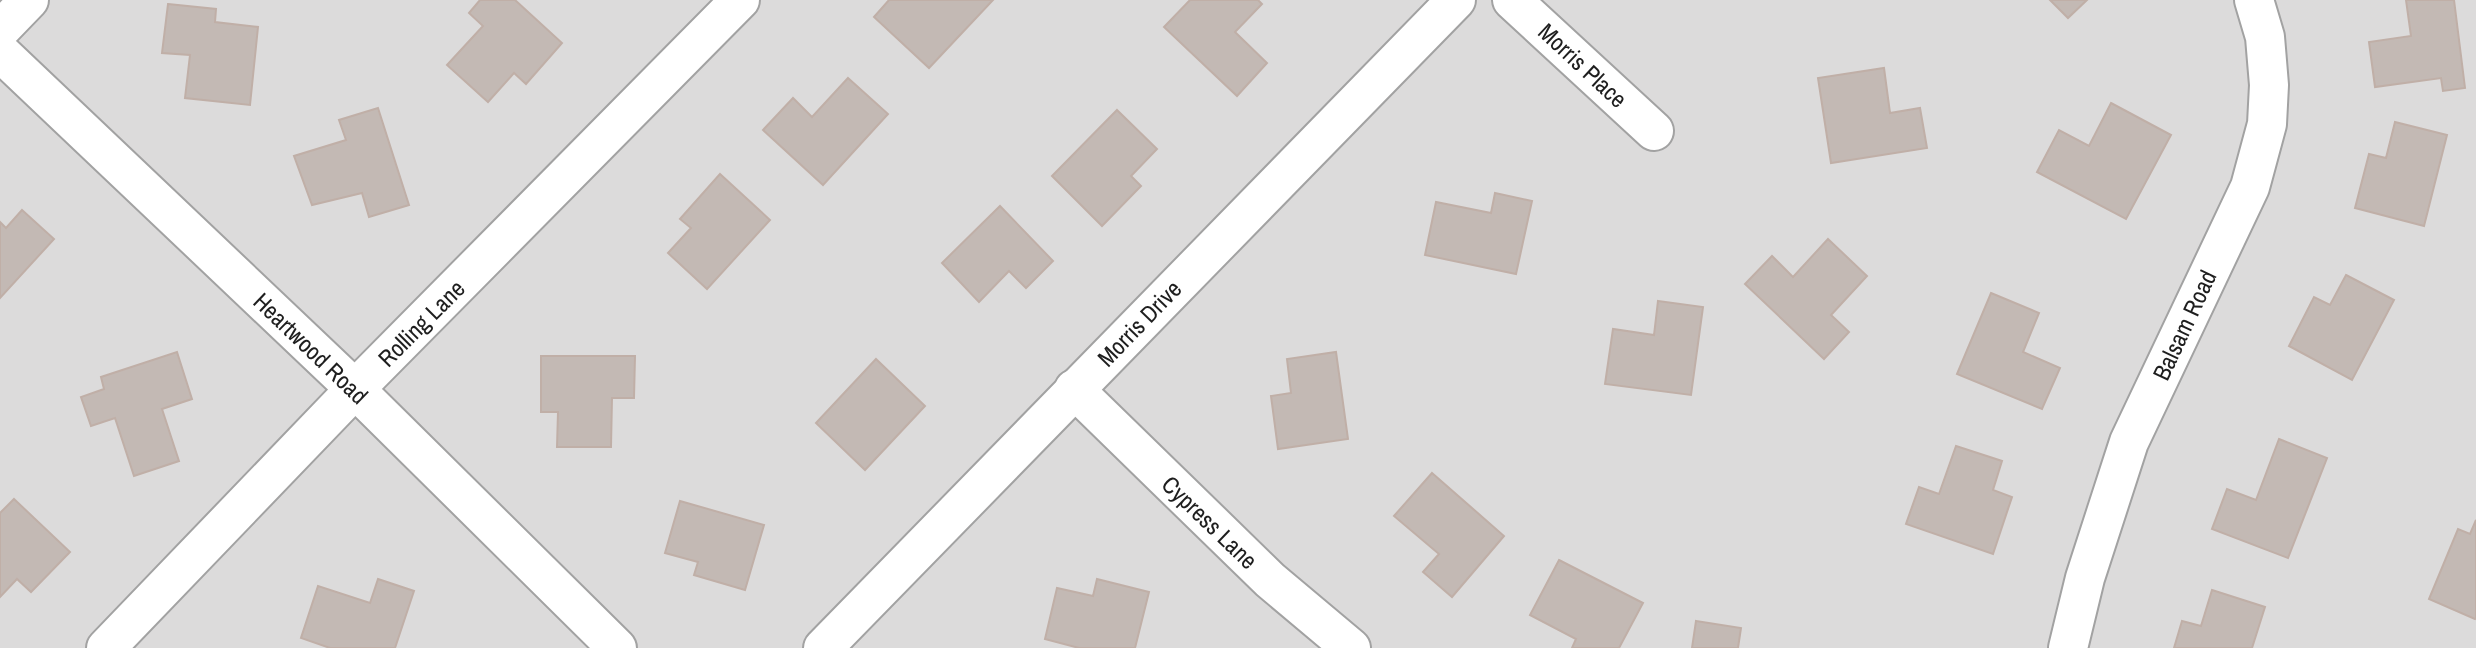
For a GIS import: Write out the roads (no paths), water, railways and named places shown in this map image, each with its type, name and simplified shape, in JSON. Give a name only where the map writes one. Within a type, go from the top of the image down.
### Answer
[{"type":"street","points":[[0,30],[29,0]]},
{"type":"street","name":"Rolling Lane","points":[[106,648],[355,390],[740,0]]},
{"type":"street","name":"Morris Drive","points":[[823,648],[1456,0]]},
{"type":"street","name":"Morris Place","points":[[1512,0],[1654,131]]},
{"type":"street","name":"Balsam Road","points":[[2068,648],[2085,578],[2129,442],[2250,187],[2267,124],[2269,85],[2265,37],[2254,0]]},
{"type":"street","name":"Heartwood Road","points":[[0,52],[355,390],[617,648]]},
{"type":"street","name":"Cypress Lane","points":[[1074,389],[1270,580],[1351,648]]}]
